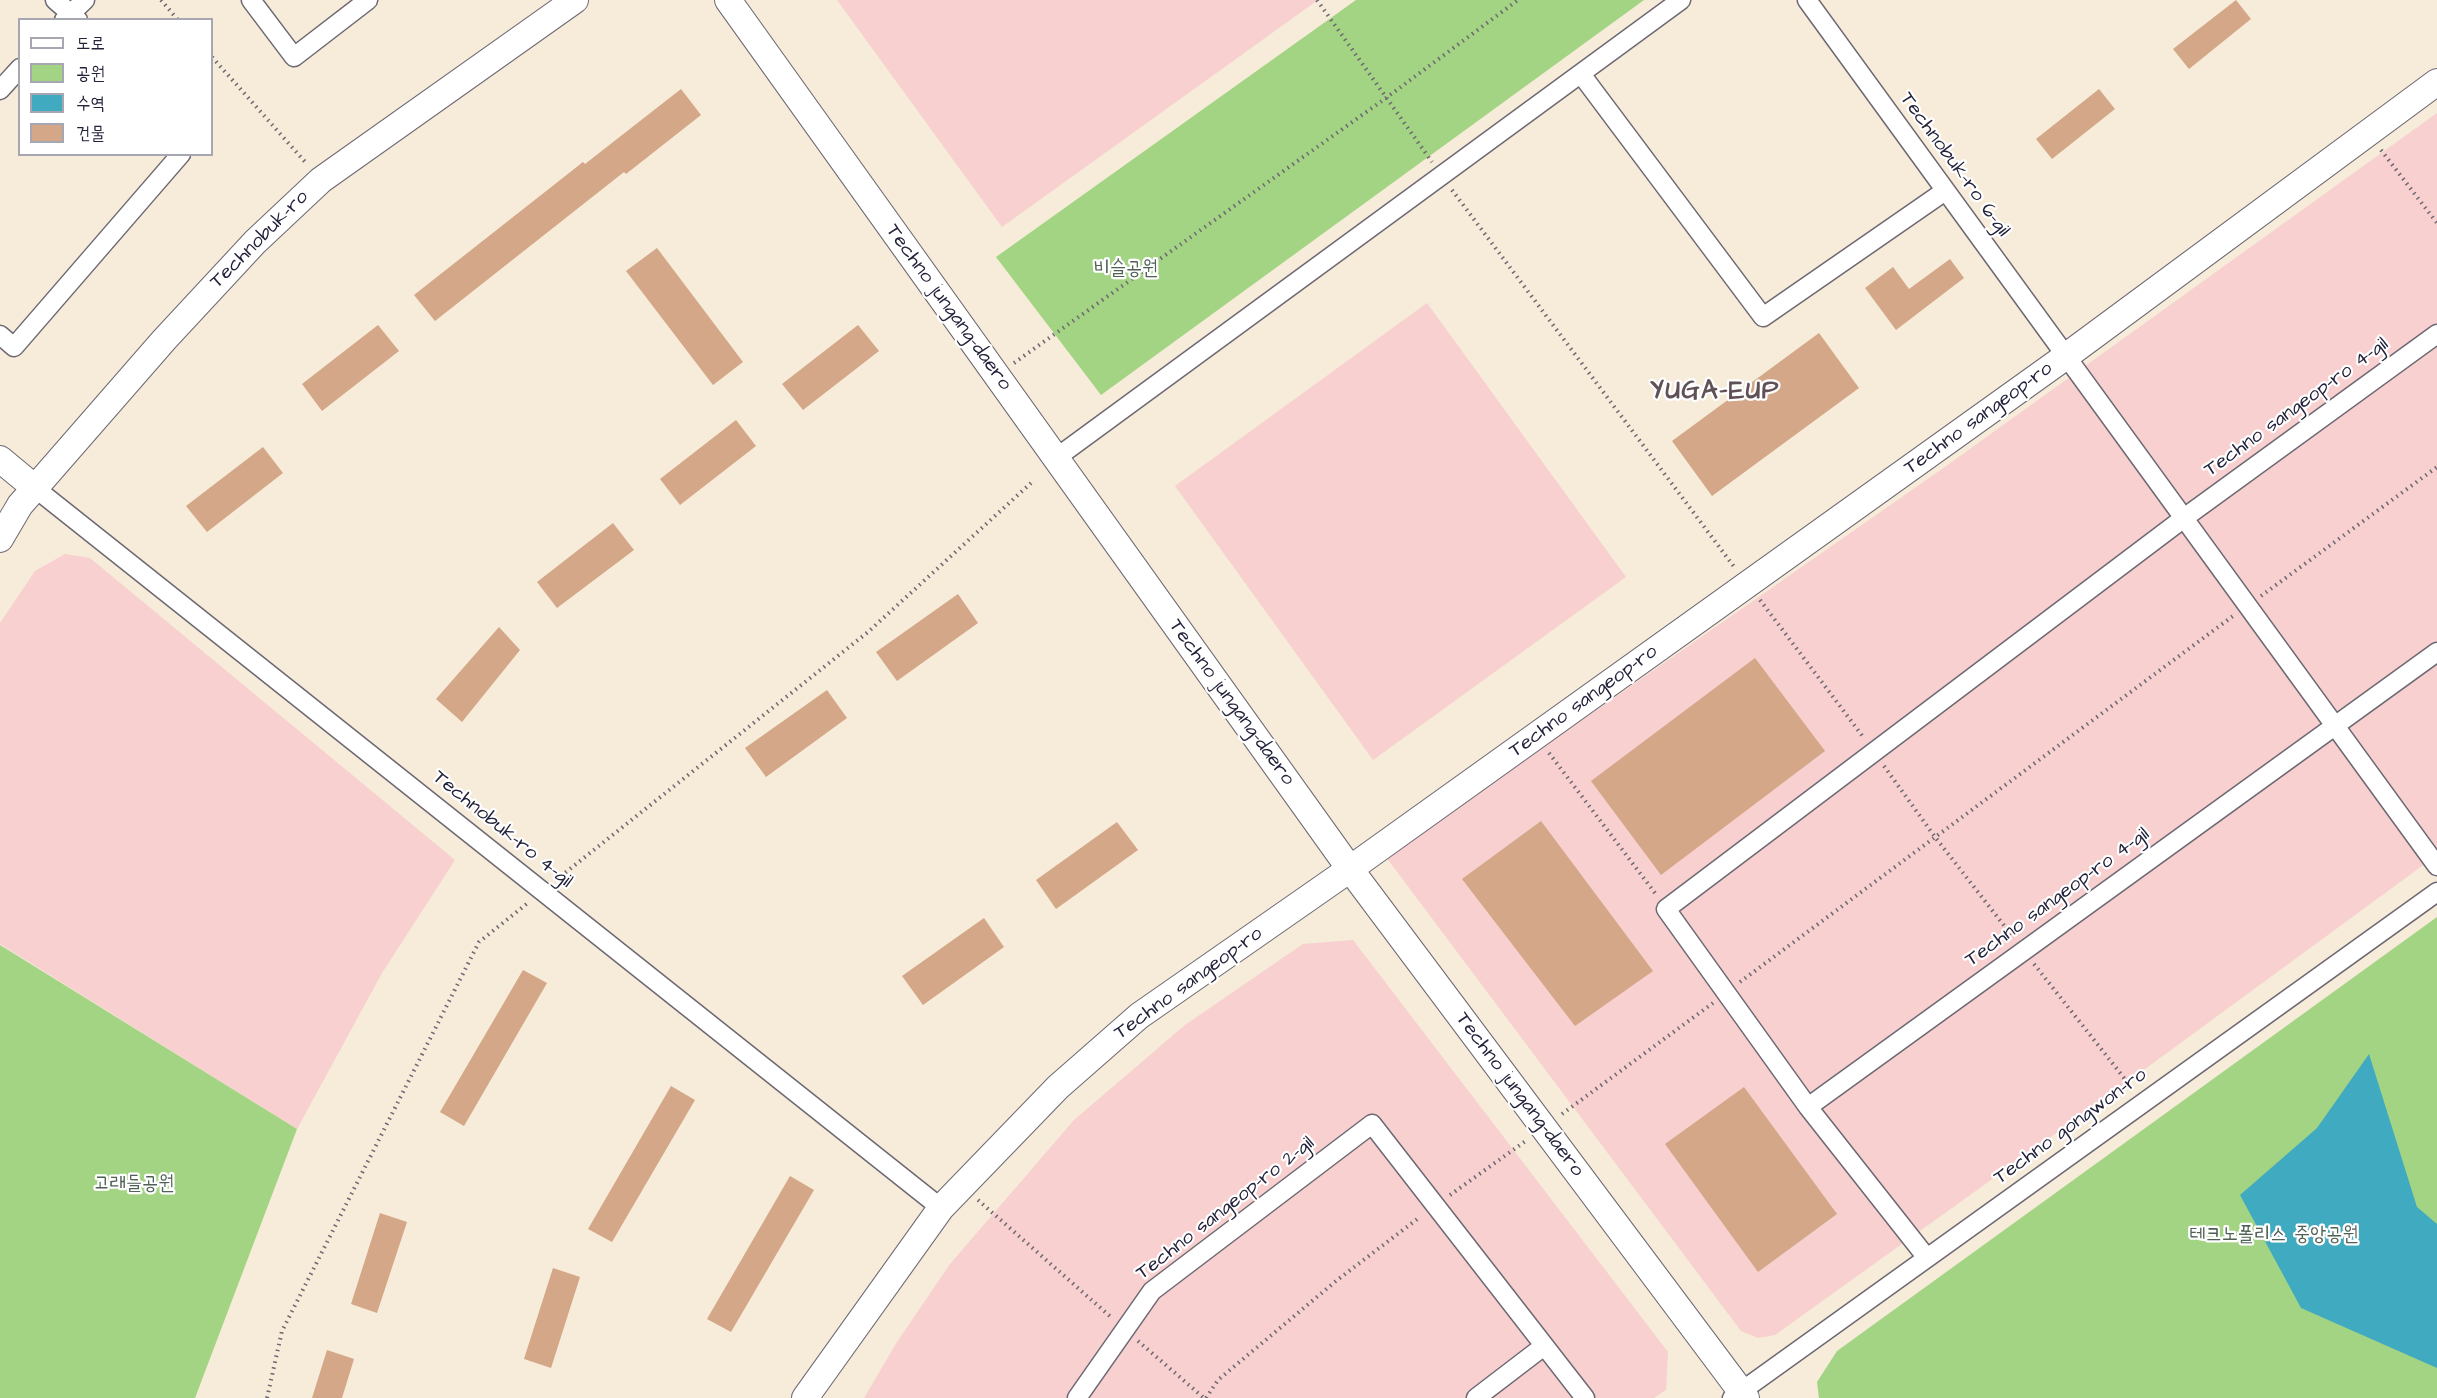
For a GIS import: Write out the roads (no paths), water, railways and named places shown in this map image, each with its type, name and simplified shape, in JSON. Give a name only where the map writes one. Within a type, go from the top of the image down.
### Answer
[{"type":"main road","name":"Technobuk-ro","points":[[0,538],[20,506],[164,340],[247,250],[321,180],[575,0]]},
{"type":"main road","name":"Techno jungang-daero","points":[[728,0],[1350,869],[1544,1128],[1739,1396]]},
{"type":"main road","name":"Techno sangeop-ro","points":[[805,1398],[941,1208],[1058,1087],[1139,1016],[1350,869],[2065,357],[2437,82]]},
{"type":"main road","points":[[0,459],[35,488]]},
{"type":"street","points":[[55,0],[71,17],[85,0]]},
{"type":"street","points":[[251,0],[294,57],[368,0]]},
{"type":"street","points":[[1056,459],[1681,0]]},
{"type":"street","name":"Technobuk-ro 6-gil","points":[[1807,0],[2065,357]]},
{"type":"street","points":[[0,90],[18,70]]},
{"type":"street","points":[[1581,74],[1763,317],[1945,191]]},
{"type":"street","points":[[0,335],[14,347],[179,156]]},
{"type":"street","name":"Techno sangeop-ro 4-gil","points":[[2437,334],[2184,518],[1666,909],[1808,1107],[2437,652]]},
{"type":"street","points":[[2065,357],[2437,866]]},
{"type":"street","name":"Technobuk-ro 4-gil","points":[[35,488],[941,1208]]},
{"type":"street","name":"Techno gongwon-ro","points":[[1739,1396],[1927,1258],[2437,892]]},
{"type":"street","points":[[1808,1107],[1927,1258]]},
{"type":"street","name":"Techno sangeop-ro 2-gil","points":[[1077,1398],[1152,1291],[1372,1124],[1544,1346]]},
{"type":"street","points":[[1476,1398],[1544,1346],[1585,1398]]},
{"type":"water","points":[[2369,1054],[2417,1207],[2437,1224],[2437,1368],[2301,1308],[2240,1195],[2317,1128]]},
{"type":"district","name":"YUGA-EUP","points":[[1715,393]]},
{"type":"park label","name":"비슬공원","points":[[1126,270]]},
{"type":"park label","name":"고래들공원","points":[[134,1185]]},
{"type":"park label","name":"테크노폴리스 중앙공원","points":[[2274,1236]]}]
